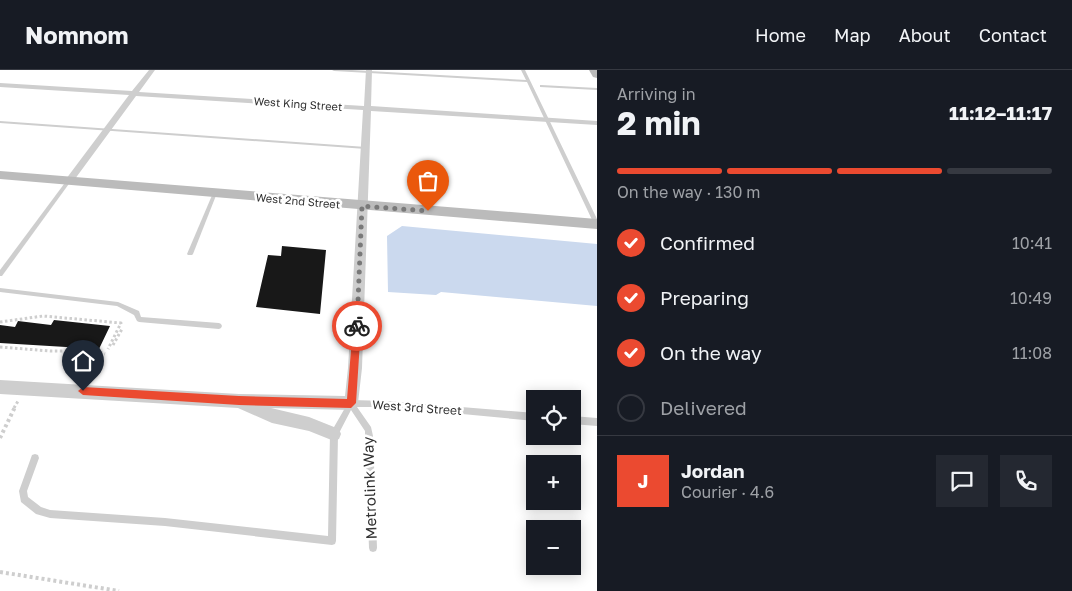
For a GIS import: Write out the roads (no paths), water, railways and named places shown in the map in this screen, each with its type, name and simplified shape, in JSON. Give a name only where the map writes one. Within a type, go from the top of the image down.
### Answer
[{"type":"main road","points":[[594,70],[597,75]]},
{"type":"main road","name":"West 2nd Street","points":[[0,175],[597,224]]},
{"type":"street","points":[[69,181],[152,70]]},
{"type":"street","points":[[351,403],[355,368],[369,71]]},
{"type":"street","name":"West King Street","points":[[0,85],[597,123]]},
{"type":"street","name":"West 3rd Street","points":[[0,386],[239,401],[351,403]]},
{"type":"street","points":[[239,401],[272,416],[309,424],[334,434]]},
{"type":"lane","points":[[334,70],[528,81]]},
{"type":"lane","points":[[523,70],[597,224]]},
{"type":"lane","points":[[541,86],[597,89]]},
{"type":"lane","points":[[0,122],[366,148]]},
{"type":"lane","points":[[0,274],[69,181]]},
{"type":"lane","points":[[190,254],[215,193]]},
{"type":"lane","points":[[0,290],[118,304],[137,313],[139,319],[219,326]]},
{"type":"lane","points":[[35,458],[23,491],[24,499],[39,511],[50,514],[165,522],[332,541],[334,434],[351,403]]},
{"type":"lane","name":"West 3rd Street","points":[[351,403],[388,404],[526,417]]},
{"type":"lane","name":"Metrolink Way","points":[[351,403],[368,430],[369,436],[373,548]]},
{"type":"lane","points":[[581,421],[597,422]]},
{"type":"water","points":[[402,226],[597,244],[597,306],[441,292],[436,295],[388,292],[387,236]]}]
